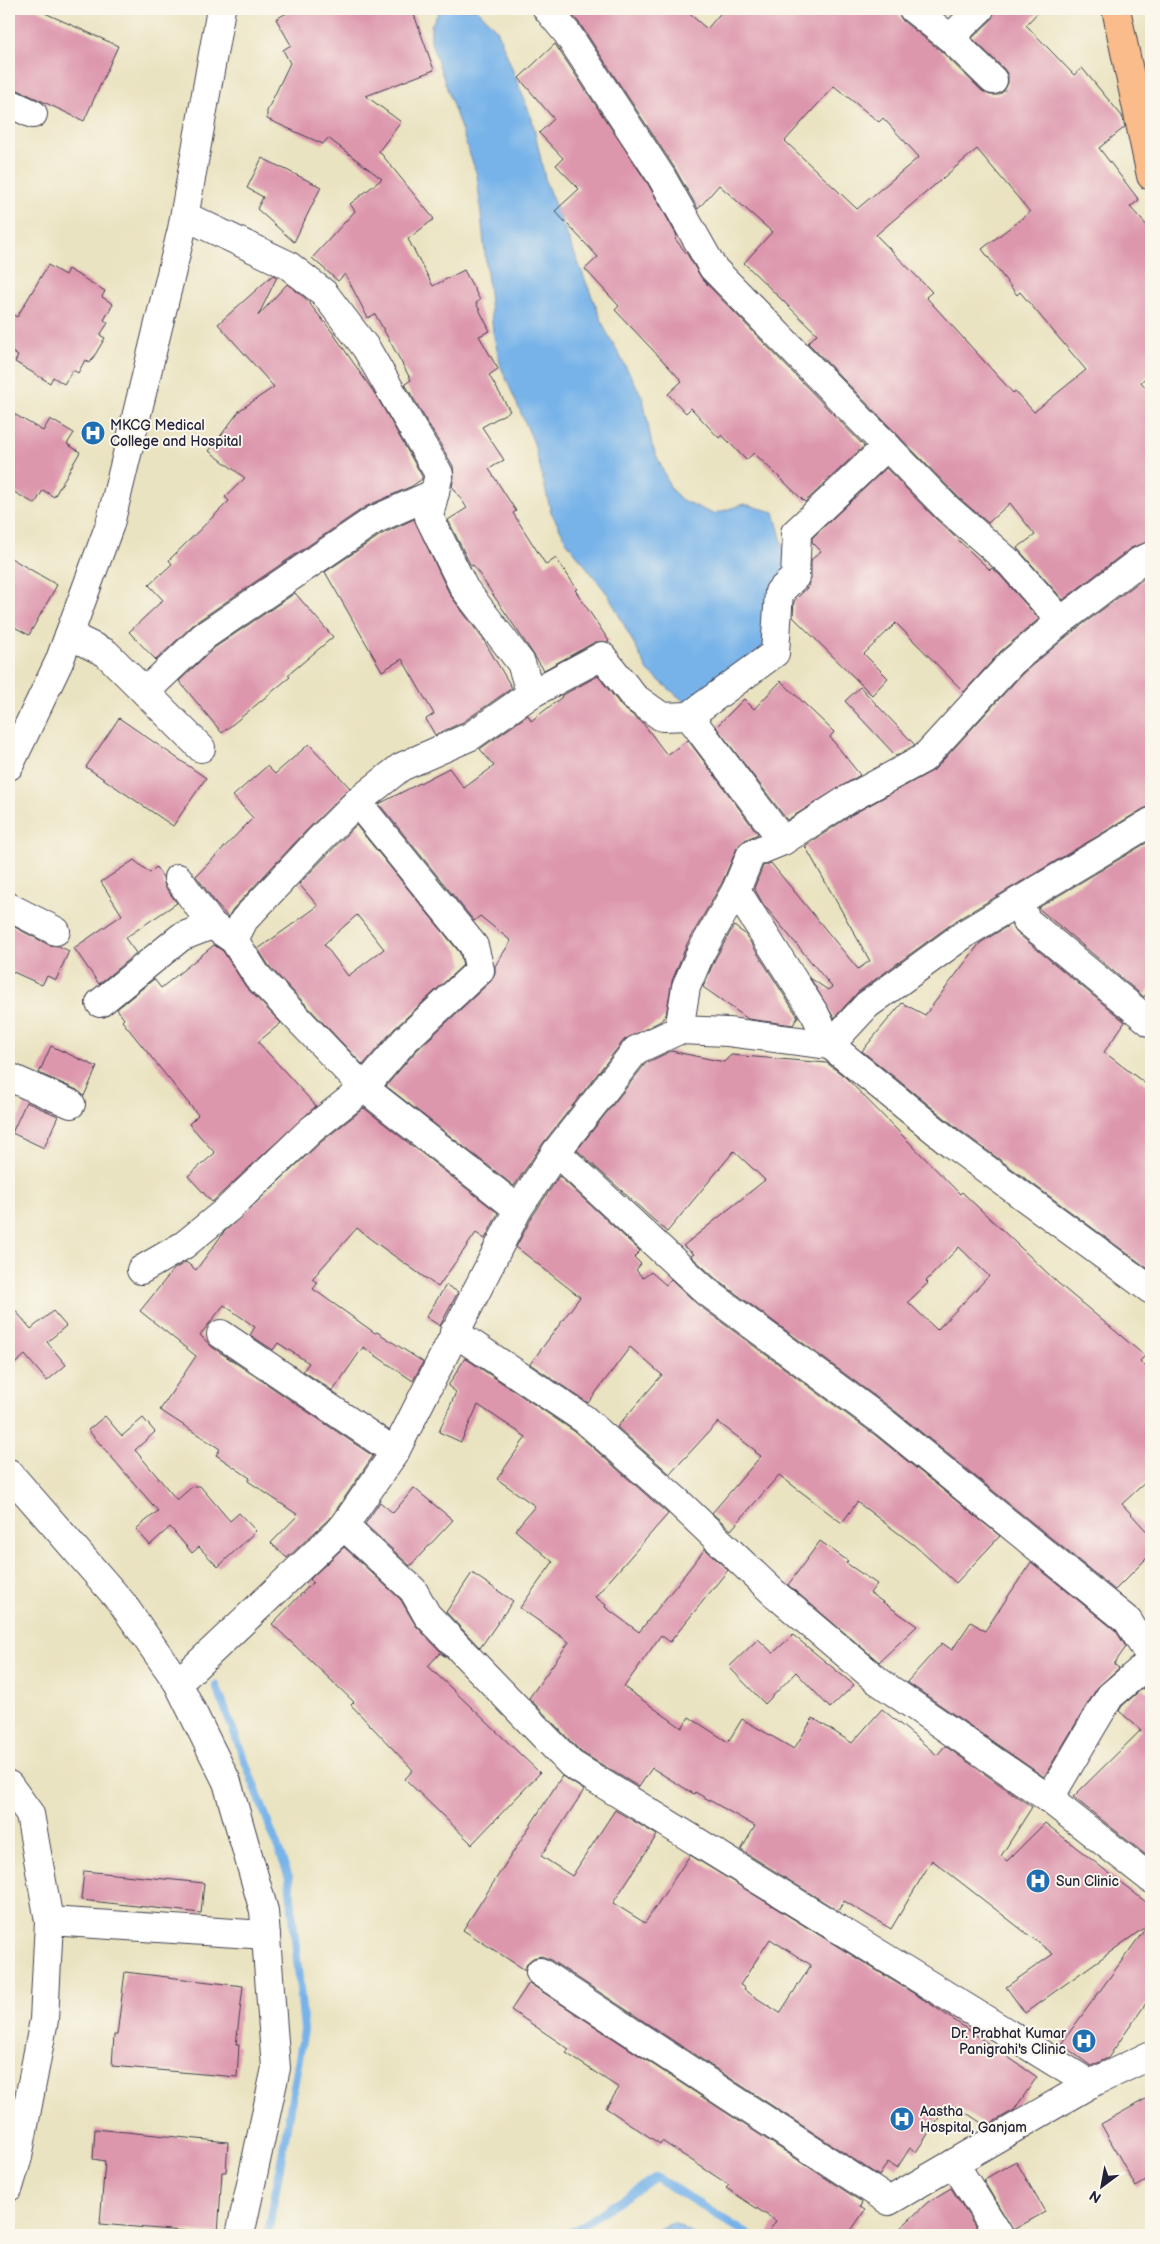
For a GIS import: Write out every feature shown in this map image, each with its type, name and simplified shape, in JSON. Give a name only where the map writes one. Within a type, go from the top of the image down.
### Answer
[{"type":"highway","points":[[1116,9],[1151,176]]},
{"type":"street","points":[[9,766],[59,662],[110,524],[185,216],[221,9]]},
{"type":"street","points":[[547,9],[567,33],[661,176],[713,268],[947,508],[1010,563],[1061,621]]},
{"type":"street","points":[[913,9],[950,38],[993,80]]},
{"type":"street","points":[[950,38],[980,9]]},
{"type":"street","points":[[9,103],[33,114]]},
{"type":"street","points":[[185,216],[288,265],[324,293],[366,348],[440,474],[429,517],[464,588],[521,663],[531,694]]},
{"type":"street","points":[[100,1003],[181,937],[223,933],[244,920],[357,802],[401,767],[471,736],[531,694],[602,656],[634,697],[662,717],[689,716],[775,653],[779,592],[794,577],[797,535],[795,533],[887,446]]},
{"type":"street","points":[[145,692],[204,636],[374,520],[435,492]]},
{"type":"street","points":[[679,1030],[686,987],[701,952],[736,890],[751,854],[783,841],[845,801],[923,759],[1012,662],[1061,621],[1140,561],[1151,556]]},
{"type":"street","points":[[69,635],[106,653],[200,748]]},
{"type":"street","points":[[689,716],[783,841]]},
{"type":"street","points":[[141,1270],[184,1245],[228,1209],[311,1130],[364,1088],[405,1040],[480,970],[474,946],[357,802]]},
{"type":"street","points":[[830,1045],[867,1005],[966,933],[1151,822]]},
{"type":"street","points":[[178,878],[257,976],[364,1088],[518,1209]]},
{"type":"street","points":[[736,890],[815,1014],[830,1045],[952,1144],[1151,1290]]},
{"type":"street","points":[[1019,901],[1026,920],[1151,1023]]},
{"type":"street","points":[[9,907],[56,931]]},
{"type":"street","points":[[178,1683],[344,1526],[395,1452],[454,1332],[518,1209],[556,1152],[636,1050],[679,1030],[728,1032],[830,1045]]},
{"type":"street","points":[[9,1077],[71,1104]]},
{"type":"street","points":[[556,1152],[706,1291],[885,1423],[1128,1621],[1151,1660],[1110,1696],[1049,1799]]},
{"type":"street","points":[[454,1332],[584,1418],[676,1500],[774,1593],[878,1681],[1049,1799],[1151,1879]]},
{"type":"street","points":[[221,1334],[395,1452]]},
{"type":"street","points":[[9,1473],[122,1603],[178,1683],[227,1782],[264,1911],[276,2068],[240,2235]]},
{"type":"street","points":[[344,1526],[413,1590],[427,1615],[571,1764],[1090,2084]]},
{"type":"street","points":[[9,1785],[30,1814],[49,1921],[44,2020],[18,2156],[9,2187]]},
{"type":"street","points":[[49,1921],[266,1935]]},
{"type":"street","points":[[540,1972],[889,2201],[1090,2084],[1151,2055]]},
{"type":"street","points":[[954,2163],[999,2235]]},
{"type":"water","points":[[441,9],[477,9],[497,30],[532,119],[546,183],[605,329],[643,398],[652,445],[671,489],[682,500],[713,514],[744,504],[774,512],[789,568],[771,641],[687,704],[648,671],[609,596],[567,542],[551,512],[534,443],[501,367],[493,332],[477,175],[431,42],[431,25]]},
{"type":"water","points":[[672,2222],[696,2235],[648,2235]]},
{"type":"building","points":[[14,9],[36,9],[118,46],[84,121],[16,89],[9,88],[9,21]]},
{"type":"building","points":[[294,9],[412,9],[434,70],[366,96],[401,122],[379,151],[434,219],[408,239],[433,286],[464,270],[480,300],[476,303],[490,331],[479,336],[498,369],[489,375],[510,411],[482,427],[504,460],[489,469],[516,511],[513,513],[546,565],[556,558],[609,641],[595,642],[544,670],[473,565],[471,566],[448,520],[467,508],[452,486],[454,477],[453,466],[405,384],[411,380],[375,314],[368,318],[345,274],[338,281],[312,258],[355,211],[350,204],[382,179],[328,138],[323,144],[267,119],[267,111],[290,63],[283,50],[291,45],[276,19]]},
{"type":"building","points":[[567,9],[684,9],[707,29],[724,9],[898,9],[903,21],[940,50],[982,91],[990,95],[998,95],[1004,91],[1008,83],[1008,75],[972,38],[991,20],[995,9],[1041,9],[1026,25],[1074,75],[1082,68],[1122,116],[1125,127],[1099,148],[1139,200],[1130,207],[1151,230],[1151,373],[1141,382],[1151,394],[1151,541],[1131,548],[1063,600],[1017,548],[1035,535],[1010,503],[988,523],[958,497],[808,343],[817,334],[744,263],[772,232],[719,185],[698,209],[674,167],[580,24]],"holes":[[[834,86],[879,122],[883,118],[919,157],[857,209],[785,141]],[[977,149],[1030,212],[982,249],[1017,295],[1020,292],[1086,370],[1034,412],[1015,391],[1013,393],[926,297],[932,292],[876,235]]]},
{"type":"building","points":[[555,44],[648,184],[676,234],[677,237],[675,239],[687,254],[702,279],[864,446],[805,502],[754,453],[746,460],[722,435],[719,438],[691,408],[686,413],[668,394],[682,381],[615,310],[619,306],[585,269],[598,257],[555,211],[579,189],[556,165],[563,158],[539,133],[554,119],[519,78]]},
{"type":"building","points":[[262,158],[321,187],[294,242],[257,209],[263,197],[247,188]]},
{"type":"building","points":[[48,265],[65,275],[68,269],[105,291],[102,297],[113,304],[104,320],[108,323],[100,335],[105,338],[90,363],[85,360],[78,373],[73,370],[64,384],[53,377],[50,383],[15,362],[18,356],[9,350],[9,312],[17,317]]},
{"type":"building","points":[[273,275],[277,277],[258,316],[287,284],[305,298],[330,329],[377,397],[422,479],[412,486],[365,507],[195,623],[156,660],[129,632],[163,600],[149,585],[172,564],[169,560],[229,501],[225,497],[245,478],[209,451],[240,410],[274,387],[218,324]]},
{"type":"building","points":[[9,411],[43,431],[50,419],[74,433],[67,444],[80,452],[54,497],[43,490],[35,504],[9,489]]},
{"type":"building","points":[[886,468],[990,570],[992,568],[999,574],[1039,619],[1001,651],[964,692],[896,623],[864,654],[888,678],[872,695],[793,617],[794,601],[809,586],[811,560],[821,551],[812,542],[812,538]]},
{"type":"building","points":[[414,519],[450,595],[483,639],[512,688],[463,722],[435,735],[426,719],[434,714],[402,659],[382,671],[325,572],[382,534]]},
{"type":"building","points":[[9,557],[57,585],[29,635],[9,624]]},
{"type":"building","points":[[1151,573],[1151,806],[957,920],[858,992],[834,1018],[810,978],[828,990],[832,987],[763,904],[754,888],[763,866],[771,863],[858,969],[870,961],[805,846],[853,814],[934,770],[1023,673],[1071,633]]},
{"type":"building","points":[[295,593],[333,637],[288,675],[290,677],[222,733],[179,681],[214,648]]},
{"type":"building","points":[[598,676],[622,707],[643,723],[667,755],[688,740],[758,834],[745,840],[737,848],[722,883],[687,944],[672,981],[666,1015],[661,1021],[624,1040],[544,1142],[514,1186],[386,1086],[416,1051],[491,981],[495,974],[495,966],[511,941],[480,916],[474,921],[379,804],[449,768],[464,788],[494,766],[480,749],[528,715],[531,721],[561,696]]},
{"type":"building","points":[[781,681],[834,732],[830,737],[860,775],[787,820],[716,727],[744,699],[754,709]]},
{"type":"building","points":[[860,687],[915,745],[896,756],[845,701]]},
{"type":"building","points":[[119,718],[206,778],[173,826],[86,767]]},
{"type":"building","points":[[309,744],[350,788],[306,831],[233,909],[228,917],[196,876],[253,818],[233,796],[267,766],[275,774]]},
{"type":"building","points":[[356,825],[460,953],[463,965],[394,1029],[363,1065],[269,966],[258,949],[318,906],[299,884]],"holes":[[[357,915],[384,949],[348,976],[324,944]]]},
{"type":"building","points":[[1151,840],[1151,987],[1144,997],[1038,908]]},
{"type":"building","points":[[134,860],[150,873],[156,867],[163,877],[165,887],[177,903],[125,938],[136,953],[99,984],[74,948],[122,915],[101,882]]},
{"type":"building","points":[[9,924],[49,945],[59,946],[69,951],[56,980],[47,976],[42,985],[9,970]]},
{"type":"building","points":[[1011,924],[1016,932],[1125,1022],[1104,1052],[1151,1088],[1151,1271],[962,1132],[862,1051],[902,1003],[925,1015],[980,943]]},
{"type":"building","points":[[734,926],[745,934],[798,1017],[793,1025],[748,1019],[703,987],[715,959]]},
{"type":"building","points":[[214,945],[223,951],[246,987],[281,1023],[258,1042],[316,1106],[212,1202],[188,1176],[215,1153],[189,1124],[198,1115],[122,1021],[124,1019],[117,1009],[154,979],[161,988]]},
{"type":"building","points":[[51,1046],[97,1067],[84,1096],[77,1090],[39,1073]]},
{"type":"building","points":[[671,1051],[724,1062],[731,1055],[827,1063],[844,1076],[960,1194],[962,1192],[1059,1284],[1145,1356],[1140,1361],[1151,1372],[1151,1477],[1122,1504],[1151,1536],[1151,1554],[1115,1590],[895,1411],[716,1279],[691,1256],[694,1254],[683,1246],[765,1180],[734,1151],[667,1232],[577,1150],[646,1063]],"holes":[[[959,1247],[989,1276],[937,1330],[908,1302],[928,1283],[926,1281]]]},
{"type":"building","points":[[26,1102],[58,1116],[44,1148],[12,1133]]},
{"type":"building","points":[[364,1108],[498,1213],[485,1239],[476,1233],[438,1287],[357,1228],[312,1279],[318,1283],[313,1289],[375,1333],[377,1332],[423,1362],[413,1381],[363,1347],[333,1391],[303,1371],[309,1363],[278,1343],[273,1350],[250,1335],[255,1327],[224,1305],[200,1335],[212,1347],[373,1456],[332,1516],[287,1558],[271,1543],[298,1515],[248,1481],[250,1478],[216,1455],[220,1449],[160,1410],[196,1356],[140,1311],[174,1269],[186,1262],[196,1270],[224,1232],[321,1142]]},
{"type":"building","points":[[559,1176],[640,1251],[634,1257],[641,1264],[636,1270],[643,1278],[651,1272],[666,1285],[671,1279],[697,1304],[875,1435],[1000,1536],[956,1583],[914,1545],[857,1502],[842,1523],[779,1475],[731,1530],[712,1513],[761,1456],[756,1451],[718,1422],[670,1474],[617,1427],[662,1375],[630,1347],[588,1403],[530,1364],[580,1297],[516,1247],[532,1217]]},
{"type":"building","points":[[446,1285],[458,1292],[440,1326],[426,1317]]},
{"type":"building","points":[[9,1303],[31,1329],[53,1311],[66,1326],[47,1342],[66,1365],[47,1381],[25,1355],[9,1369]]},
{"type":"building","points":[[465,1358],[574,1431],[668,1514],[595,1597],[606,1605],[605,1607],[639,1632],[705,1549],[728,1570],[670,1642],[661,1635],[624,1687],[682,1728],[689,1717],[728,1742],[742,1719],[794,1749],[813,1718],[852,1743],[882,1709],[937,1755],[945,1746],[1032,1807],[1001,1856],[1007,1861],[1045,1823],[1151,1906],[1151,1996],[1108,2058],[1091,2066],[1061,2044],[1148,1925],[1025,2013],[1006,1987],[1053,1954],[932,1860],[891,1929],[844,1901],[838,1911],[741,1850],[755,1826],[695,1792],[694,1794],[652,1768],[639,1787],[581,1752],[529,1698],[569,1642],[520,1608],[553,1562],[515,1530],[535,1506],[497,1479],[526,1437],[478,1405],[461,1442],[439,1432],[456,1392],[448,1386]]},
{"type":"building","points":[[105,1416],[122,1436],[143,1418],[155,1432],[135,1450],[177,1500],[193,1486],[200,1486],[230,1521],[239,1513],[256,1531],[218,1567],[199,1547],[192,1553],[170,1527],[150,1545],[136,1529],[158,1511],[88,1430]]},
{"type":"building","points":[[414,1488],[453,1520],[410,1566],[365,1524],[380,1502],[393,1513]]},
{"type":"building","points":[[820,1541],[848,1561],[846,1563],[877,1584],[870,1593],[917,1626],[879,1662],[788,1585]]},
{"type":"building","points":[[344,1547],[401,1600],[416,1626],[446,1657],[440,1653],[428,1666],[540,1773],[472,1844],[405,1779],[413,1770],[351,1705],[354,1702],[272,1624],[313,1582],[310,1579]]},
{"type":"building","points":[[1031,1562],[1116,1631],[1126,1647],[1114,1664],[1119,1668],[1097,1688],[1044,1777],[907,1682],[942,1643],[952,1650],[971,1622],[985,1631]]},
{"type":"building","points":[[472,1573],[513,1601],[480,1648],[446,1612]]},
{"type":"building","points":[[793,1635],[854,1685],[830,1708],[796,1672],[765,1704],[729,1667],[758,1639],[773,1653]]},
{"type":"building","points":[[1143,1688],[1151,1695],[1151,1859],[1073,1797],[1141,1730],[1119,1711],[1122,1706]]},
{"type":"building","points":[[562,1776],[584,1790],[541,1856],[572,1876],[615,1810],[657,1835],[613,1903],[645,1923],[690,1855],[926,2001],[1037,2077],[1014,2110],[986,2126],[956,2106],[952,2111],[946,2107],[916,2152],[910,2148],[897,2168],[888,2162],[879,2176],[549,1959],[541,1956],[533,1958],[527,1963],[525,1970],[463,1930]],"holes":[[[770,1939],[811,1965],[780,2013],[744,1990],[745,1988],[740,1985]]]},
{"type":"building","points":[[84,1871],[204,1883],[201,1913],[81,1900]]},
{"type":"building","points":[[125,1972],[243,1986],[236,2045],[239,2045],[237,2077],[112,2066],[114,2035],[117,2035]]},
{"type":"building","points":[[529,1983],[862,2202],[860,2207],[865,2210],[848,2235],[766,2235],[776,2221],[726,2188],[729,2185],[662,2141],[660,2144],[606,2108],[619,2088],[566,2053],[569,2049],[511,2010]]},
{"type":"building","points":[[1151,2096],[1151,2178],[1136,2187],[1101,2124]]},
{"type":"building","points":[[95,2129],[228,2142],[226,2172],[222,2172],[218,2234],[100,2224],[105,2161],[93,2159]]},
{"type":"building","points":[[1016,2161],[1045,2212],[1013,2230],[983,2180]]},
{"type":"building","points":[[951,2188],[981,2235],[893,2235],[928,2202]]},
{"type":"waterway","points":[[216,1685],[289,1877],[304,2030],[268,2235]]},
{"type":"waterway","points":[[567,2235],[656,2177],[749,2235]]},
{"type":"place","name":"MKCG Medical College and Hospital","points":[[93,433]]},
{"type":"place","name":"Sun Clinic","points":[[1038,1881]]},
{"type":"place","name":"Dr. Prabhat Kumar Panigrahi's Clinic","points":[[1084,2041]]},
{"type":"place","name":"Aastha Hospital, Ganjam","points":[[902,2119]]}]
